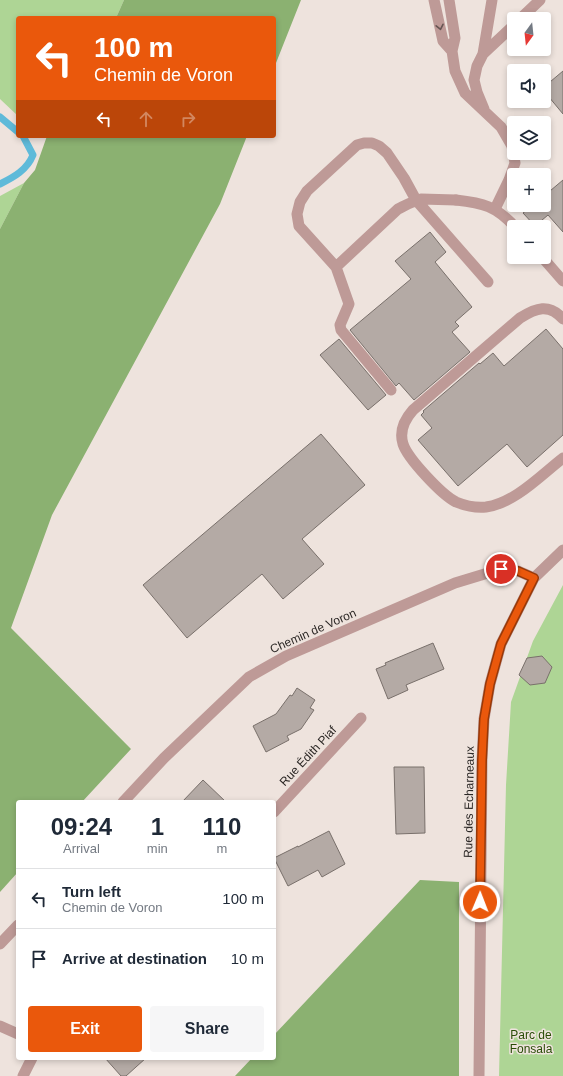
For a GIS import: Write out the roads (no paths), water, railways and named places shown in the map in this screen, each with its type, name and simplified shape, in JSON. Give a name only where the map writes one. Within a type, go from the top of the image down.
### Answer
[{"type":"street","points":[[434,0],[443,41],[452,51]]},
{"type":"street","points":[[449,0],[455,38],[452,51],[455,71],[465,93],[501,127],[512,146],[515,163],[509,180],[494,209]]},
{"type":"street","points":[[486,114],[474,80],[477,66],[483,54],[492,0]]},
{"type":"street","points":[[527,12],[540,0]]},
{"type":"street","points":[[483,54],[507,31]]},
{"type":"street","points":[[391,390],[341,330],[340,324],[349,304],[336,267],[299,226],[297,214],[300,202],[307,191],[357,145],[372,143],[380,146],[404,178],[416,200],[488,282]]},
{"type":"street","points":[[336,267],[398,209],[416,200],[436,198],[478,202],[494,209],[507,220]]},
{"type":"street","points":[[548,264],[563,281]]},
{"type":"street","points":[[563,319],[550,310],[541,308],[531,311],[520,318],[413,410],[406,419],[402,430],[403,443],[413,460],[446,496],[471,507],[486,507],[499,504],[514,497],[563,458]]},
{"type":"street","name":"Rue des Echarneaux","points":[[479,1076],[482,760],[484,719],[490,684],[501,644],[534,578],[563,550]]},
{"type":"street","name":"Chemin de Voron","points":[[125,800],[164,758],[249,677],[286,656],[455,583],[501,569],[518,571],[534,578]]},
{"type":"street","name":"Rue Édith Piaf","points":[[276,810],[361,718]]},
{"type":"street","points":[[0,944],[16,926]]},
{"type":"street","points":[[0,1026],[16,1033]]},
{"type":"street","points":[[23,1076],[31,1060]]},
{"type":"waterway","points":[[0,117],[16,130]]},
{"type":"waterway","points":[[0,184],[24,169],[33,155],[24,138]]},
{"type":"park label","name":"Parc de Fonsala","points":[[531,1042]]}]
